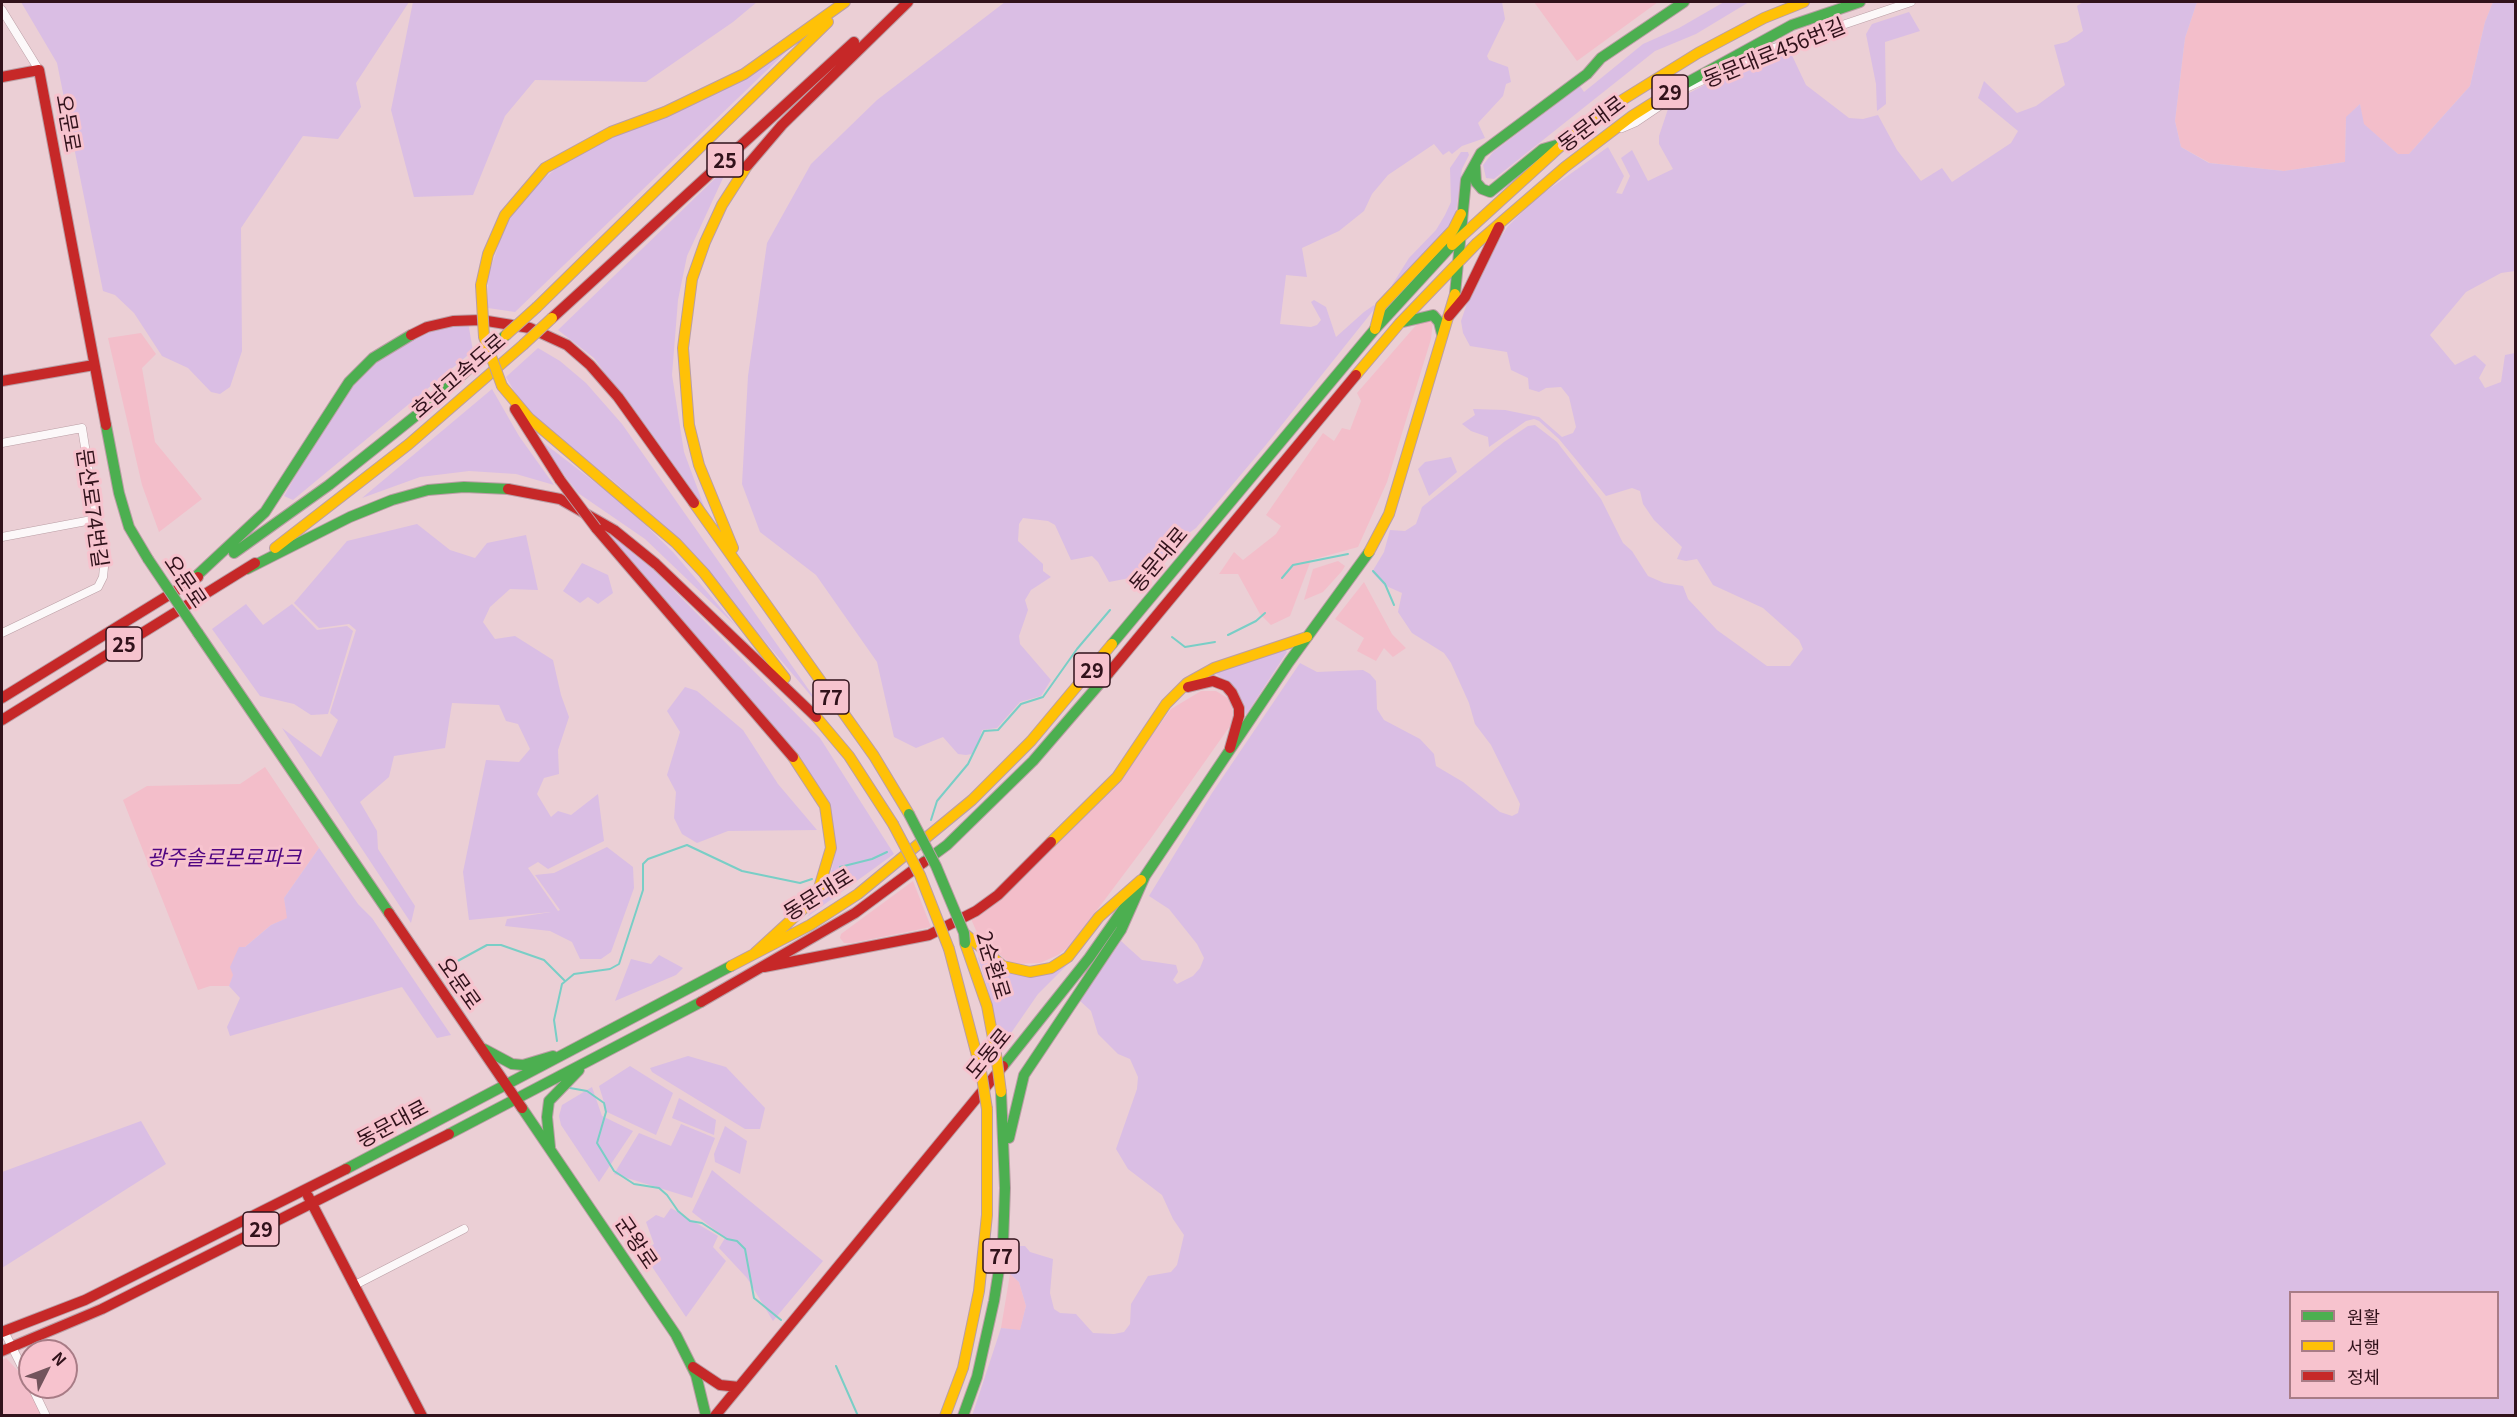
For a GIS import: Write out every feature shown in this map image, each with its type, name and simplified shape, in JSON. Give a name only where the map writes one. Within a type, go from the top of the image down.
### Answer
[{"type":"main road","points":[[754,953],[803,909],[819,888],[831,848],[830,827],[825,806],[803,769],[596,528],[527,432],[489,356],[481,314],[482,285],[488,254],[505,215],[545,168],[611,132],[665,112],[744,74],[847,2]]},
{"type":"main road","name":"호남고속도로","points":[[2,698],[192,581],[271,528],[423,410],[537,307],[847,2]]},
{"type":"main road","name":"호남고속도로","points":[[2,720],[247,568],[409,444],[523,345],[897,2]]},
{"type":"main road","points":[[749,582],[717,513],[699,465],[689,425],[683,348],[692,279],[705,242],[722,206],[750,162],[782,125],[908,2]]},
{"type":"main road","points":[[1307,637],[1377,542],[1389,514],[1458,284],[1466,180],[1490,145],[1587,74],[1601,58],[1684,2]]},
{"type":"main road","name":"동문대로","points":[[3,1332],[85,1300],[306,1190],[810,925],[858,894],[938,830],[998,776],[1077,687],[1375,328],[1462,235],[1564,143],[1611,107],[1666,71],[1764,18],[1804,2]]},
{"type":"main road","name":"동문대로","points":[[7,1349],[102,1308],[517,1100],[680,1014],[855,914],[947,845],[1018,777],[1092,694],[1400,324],[1461,258],[1502,220],[1565,167],[1632,116],[1712,67],[1792,26],[1860,2]]},
{"type":"main road","points":[[2,77],[39,70]]},
{"type":"main road","name":"오문로","points":[[39,70],[124,513],[148,559],[517,1100]]},
{"type":"main road","points":[[1475,165],[1476,182],[1490,192],[1498,188],[1543,149],[1564,143]]},
{"type":"main road","points":[[1375,328],[1381,306],[1453,230],[1464,208]]},
{"type":"main road","points":[[1449,316],[1465,297],[1502,220]]},
{"type":"main road","points":[[1400,324],[1418,317],[1433,315],[1439,322],[1442,334]]},
{"type":"main road","points":[[192,581],[265,512],[292,474],[349,382],[373,358],[397,342],[427,327],[453,321],[481,320],[530,328],[567,345],[590,365],[618,397],[749,582]]},
{"type":"main road","points":[[2,381],[94,365]]},
{"type":"main road","points":[[502,386],[529,418],[676,543],[704,573],[816,717]]},
{"type":"main road","points":[[247,568],[350,517],[392,500],[428,490],[464,487],[508,489],[560,499],[614,530],[656,564],[816,717]]},
{"type":"main road","name":"2순환로","points":[[749,582],[874,756],[909,814],[936,866],[967,938],[987,1006],[1001,1092],[1005,1165],[1003,1244],[994,1301],[977,1377],[963,1416]]},
{"type":"main road","name":"동문대로","points":[[758,969],[919,938],[986,904],[1117,777],[1176,692],[1201,674],[1214,668],[1307,637]]},
{"type":"main road","name":"도동로","points":[[715,1416],[956,1125],[1082,967],[1307,637]]},
{"type":"main road","points":[[1176,692],[1213,681],[1226,686],[1233,693],[1239,708],[1239,716],[1229,754]]},
{"type":"main road","name":"2순환로","points":[[816,717],[849,756],[893,824],[920,875],[949,949],[981,1071],[987,1109],[987,1215],[979,1291],[963,1368],[945,1416]]},
{"type":"main road","points":[[967,938],[993,960],[1018,971],[1030,972],[1051,968],[1068,957],[1099,917],[1145,876]]},
{"type":"main road","points":[[1005,1165],[1014,1110],[1024,1075],[1035,1055],[1121,930],[1145,876]]},
{"type":"main road","points":[[481,1047],[512,1064],[523,1065],[571,1052]]},
{"type":"main road","points":[[550,1151],[547,1117],[549,1101],[587,1064]]},
{"type":"main road","name":"군왕로","points":[[517,1100],[676,1335],[692,1367],[706,1416]]},
{"type":"main road","points":[[306,1190],[422,1416]]},
{"type":"main road","points":[[194,1262],[203,1250],[225,1238],[223,1232]]},
{"type":"main road","points":[[692,1367],[720,1385],[738,1388]]},
{"type":"street","name":"동문대로456번길","points":[[1612,132],[1636,122],[1690,86],[1768,50],[1911,2]]},
{"type":"street","name":"오문로","points":[[2,10],[39,70]]},
{"type":"street","name":"문산로74번길","points":[[2,443],[82,428],[104,567],[104,577],[98,587],[2,633]]},
{"type":"street","points":[[2,537],[97,519]]},
{"type":"street","points":[[356,1286],[464,1229]]},
{"type":"street","points":[[3,1332],[7,1349],[18,1366]]},
{"type":"street","points":[[38,1399],[46,1416]]},
{"type":"shaded area","points":[[21,2],[409,2],[356,83],[361,107],[338,139],[303,136],[241,228],[242,351],[230,387],[220,394],[211,392],[188,368],[162,356],[134,313],[115,295],[103,291],[57,63]]},
{"type":"shaded area","points":[[413,2],[757,2],[733,22],[646,82],[535,80],[505,116],[473,195],[414,197],[391,110]]},
{"type":"shaded area","points":[[1005,2],[1502,2],[1505,19],[1487,56],[1489,60],[1508,67],[1511,82],[1506,84],[1503,96],[1478,123],[1485,138],[1462,146],[1452,154],[1449,151],[1443,155],[1434,144],[1388,175],[1372,194],[1364,211],[1339,231],[1302,248],[1307,277],[1286,275],[1280,324],[1311,327],[1317,325],[1321,320],[1311,302],[1314,300],[1326,307],[1336,337],[1364,312],[1374,305],[1376,307],[1265,446],[1196,528],[1178,541],[1157,569],[1147,563],[1135,577],[1109,582],[1092,556],[1071,560],[1055,525],[1048,521],[1023,518],[1019,524],[1018,541],[1043,564],[1043,571],[1051,577],[1031,590],[1025,600],[1028,610],[1019,636],[1020,644],[1051,680],[1041,696],[1020,702],[997,728],[982,730],[977,747],[972,754],[966,755],[958,754],[943,737],[916,748],[894,737],[877,662],[816,575],[760,532],[742,484],[748,376],[767,243],[811,164],[877,100]]},
{"type":"shaded area","points":[[1534,2],[1658,2],[1577,61]]},
{"type":"shaded area","points":[[1724,2],[1749,2],[1696,34],[1655,51],[1494,179],[1486,178],[1483,165],[1493,152],[1580,86],[1584,92],[1643,44],[1679,28]]},
{"type":"shaded area","points":[[2083,2],[2197,2],[2185,38],[2175,121],[2181,147],[2209,163],[2284,171],[2345,162],[2346,117],[2360,104],[2364,124],[2398,154],[2409,154],[2470,86],[2485,22],[2493,2],[2515,3],[2515,271],[2501,273],[2466,292],[2430,335],[2455,365],[2475,355],[2486,365],[2479,378],[2485,388],[2501,382],[2505,355],[2515,353],[2515,1415],[972,1416],[1001,1328],[1020,1330],[1026,1306],[1019,1282],[1010,1274],[1014,1246],[1025,1246],[1030,1252],[1053,1259],[1050,1293],[1054,1309],[1060,1313],[1076,1314],[1093,1333],[1124,1332],[1130,1324],[1131,1304],[1148,1276],[1171,1272],[1177,1265],[1184,1235],[1173,1219],[1162,1195],[1128,1169],[1116,1149],[1137,1089],[1138,1077],[1130,1059],[1118,1054],[1098,1034],[1091,1011],[1079,1000],[1121,941],[1142,960],[1176,965],[1178,972],[1173,980],[1177,984],[1193,976],[1200,968],[1204,958],[1197,944],[1169,909],[1149,896],[1212,793],[1300,663],[1317,672],[1363,670],[1370,674],[1376,681],[1377,709],[1384,720],[1420,739],[1434,754],[1436,766],[1463,782],[1500,812],[1512,816],[1518,813],[1520,804],[1491,745],[1475,724],[1469,703],[1451,663],[1444,653],[1412,633],[1398,612],[1402,593],[1384,585],[1372,572],[1384,552],[1390,530],[1405,531],[1416,524],[1422,507],[1504,442],[1528,426],[1535,425],[1557,442],[1601,499],[1623,543],[1632,551],[1648,576],[1664,583],[1683,586],[1688,599],[1717,630],[1767,666],[1790,666],[1803,649],[1799,640],[1763,608],[1713,585],[1697,559],[1686,561],[1677,559],[1682,547],[1654,520],[1643,504],[1640,491],[1632,488],[1606,496],[1559,439],[1539,421],[1534,419],[1526,421],[1489,447],[1488,437],[1471,431],[1462,424],[1475,415],[1473,409],[1505,410],[1539,417],[1562,437],[1573,433],[1576,427],[1569,397],[1561,387],[1546,388],[1539,392],[1529,389],[1528,378],[1511,370],[1507,352],[1470,346],[1463,333],[1461,321],[1477,274],[1508,226],[1538,197],[1608,147],[1624,176],[1616,193],[1622,194],[1630,176],[1621,158],[1632,150],[1648,181],[1673,169],[1659,144],[1659,136],[1670,103],[1739,67],[1788,47],[1806,85],[1849,118],[1863,119],[1878,115],[1897,150],[1921,181],[1942,168],[1952,182],[2011,143],[2018,131],[1978,98],[1984,81],[2017,113],[2036,106],[2065,85],[2054,45],[2067,42],[2083,31],[2077,6]]},
{"type":"shaded area","points":[[2197,2],[2493,2],[2485,22],[2470,86],[2409,154],[2398,154],[2363,124],[2360,104],[2346,118],[2345,162],[2284,171],[2210,163],[2181,147],[2175,121],[2185,38]]},
{"type":"shaded area","points":[[1909,12],[1920,31],[1885,42],[1886,104],[1877,111],[1876,84],[1866,34],[1872,24]]},
{"type":"shaded area","points":[[787,51],[515,312],[488,308],[488,276],[505,226],[529,191],[565,161]]},
{"type":"shaded area","points":[[1461,152],[1468,152],[1469,155],[1462,169],[1456,212],[1449,227],[1394,287],[1392,285],[1409,258],[1436,230],[1445,215],[1451,202],[1450,168]]},
{"type":"shaded area","points":[[729,165],[687,256],[678,300],[672,375],[684,452],[708,517],[594,358],[558,330]]},
{"type":"shaded area","points":[[1433,321],[1431,339],[1387,482],[1358,547],[1311,560],[1290,616],[1271,625],[1260,614],[1238,574],[1219,574],[1234,552],[1243,560],[1276,534],[1281,526],[1266,515],[1323,433],[1334,441],[1342,428],[1350,430],[1361,401],[1357,393],[1418,323]]},
{"type":"shaded area","points":[[468,322],[473,351],[293,500],[284,496],[333,409],[366,369],[431,327]]},
{"type":"shaded area","points":[[141,333],[156,354],[142,368],[155,442],[202,499],[159,532],[142,485],[108,338]]},
{"type":"shaded area","points":[[538,348],[560,361],[586,383],[622,424],[823,710],[691,554],[617,484],[538,421],[522,405],[506,377]]},
{"type":"shaded area","points":[[492,389],[519,436],[554,485],[516,474],[469,471],[420,477],[362,498]]},
{"type":"shaded area","points":[[532,434],[626,506],[673,552],[737,627],[645,539],[578,493]]},
{"type":"shaded area","points":[[1451,457],[1457,472],[1429,496],[1418,469],[1425,462]]},
{"type":"shaded area","points":[[417,524],[450,550],[475,558],[487,543],[526,535],[538,590],[510,589],[490,607],[483,622],[495,639],[515,636],[553,660],[569,717],[558,750],[559,774],[544,778],[537,794],[551,817],[558,811],[571,815],[598,794],[604,841],[548,869],[538,862],[528,868],[558,911],[560,910],[535,875],[554,873],[607,847],[633,867],[634,888],[611,952],[601,959],[580,959],[572,942],[550,931],[505,926],[507,919],[551,912],[469,920],[463,872],[486,760],[519,762],[530,749],[518,724],[506,721],[499,705],[452,703],[445,748],[394,756],[389,777],[360,802],[377,831],[378,849],[415,906],[411,923],[282,728],[321,757],[338,720],[330,713],[356,630],[349,624],[319,628],[294,603],[347,541]]},
{"type":"shaded area","points":[[607,533],[639,555],[820,738],[894,854],[807,917],[827,891],[836,850],[827,807]]},
{"type":"shaded area","points":[[1338,561],[1345,566],[1342,571],[1323,592],[1304,600],[1313,569]]},
{"type":"shaded area","points":[[582,563],[608,575],[613,593],[598,604],[588,597],[580,603],[563,591]]},
{"type":"shaded area","points":[[1364,582],[1392,634],[1406,648],[1393,657],[1384,648],[1376,661],[1357,651],[1364,638],[1335,619]]},
{"type":"shaded area","points":[[246,604],[263,625],[292,604],[317,630],[347,626],[353,631],[328,714],[311,715],[294,704],[260,696],[212,629]]},
{"type":"shaded area","points":[[1285,650],[1287,652],[1246,715],[1238,691],[1215,673]]},
{"type":"shaded area","points":[[685,687],[697,691],[743,730],[778,784],[817,830],[728,831],[697,843],[682,834],[674,818],[676,792],[667,775],[680,732],[667,711]]},
{"type":"shaded area","points":[[1201,691],[1216,691],[1229,699],[1234,714],[1230,726],[1151,838],[1070,946],[1058,955],[1040,963],[1018,964],[1006,960],[979,937],[971,919],[989,908],[1020,881],[1119,780],[1171,709]]},
{"type":"shaded area","name":"광주솔로몬로파크","points":[[265,767],[319,848],[284,898],[288,918],[271,925],[245,947],[229,986],[210,986],[198,990],[123,800],[147,786],[240,784]]},
{"type":"shaded area","points":[[319,848],[358,904],[372,918],[451,1035],[437,1038],[402,987],[230,1036],[227,1027],[240,998],[229,986],[233,975],[230,967],[239,947],[245,947],[271,925],[287,918],[284,898]]},
{"type":"shaded area","points":[[913,881],[931,927],[844,943],[840,938],[841,934]]},
{"type":"shaded area","points":[[659,955],[683,968],[676,975],[615,1001],[631,959],[651,964]]},
{"type":"shaded area","points":[[980,956],[1010,973],[1070,962],[1038,994],[1000,1049],[988,990],[978,958]]},
{"type":"shaded area","points":[[688,1056],[726,1067],[765,1108],[760,1129],[745,1129],[652,1072],[650,1068]]},
{"type":"shaded area","points":[[630,1066],[673,1093],[656,1135],[607,1112],[599,1086]]},
{"type":"shaded area","points":[[592,1087],[602,1116],[633,1131],[599,1182],[561,1125],[559,1116],[562,1105]]},
{"type":"shaded area","points":[[679,1098],[716,1120],[714,1135],[672,1118]]},
{"type":"shaded area","points":[[141,1121],[166,1164],[2,1268],[2,1172]]},
{"type":"shaded area","points":[[681,1124],[715,1138],[692,1198],[614,1174],[639,1133],[671,1146]]},
{"type":"shaded area","points":[[725,1126],[747,1141],[740,1174],[715,1162],[714,1154]]},
{"type":"shaded area","points":[[712,1170],[823,1261],[773,1321],[747,1278],[719,1248],[725,1238],[692,1212]]},
{"type":"shaded area","points":[[671,1208],[718,1236],[713,1247],[726,1261],[686,1317],[642,1252],[654,1244],[646,1222],[656,1215],[664,1218]]},
{"type":"shaded area","points":[[1010,1274],[1019,1282],[1026,1306],[1020,1331],[1001,1328]]},
{"type":"shaded area","points":[[6,1358],[18,1371],[18,1399],[34,1399],[42,1415],[2,1415],[2,1360]]},
{"type":"waterway","points":[[1282,578],[1293,565],[1348,554]]},
{"type":"waterway","points":[[1373,571],[1385,584],[1394,605]]},
{"type":"waterway","points":[[931,820],[937,801],[968,764],[984,731],[998,730],[1021,704],[1043,697],[1077,649],[1110,610]]},
{"type":"waterway","points":[[1228,635],[1256,621],[1265,613]]},
{"type":"waterway","points":[[1172,637],[1185,647],[1215,642]]},
{"type":"waterway","points":[[557,1041],[554,1020],[562,984],[574,974],[610,969],[619,964],[643,890],[643,864],[648,859],[687,845],[742,871],[800,883],[812,879]]},
{"type":"waterway","points":[[840,867],[872,859],[887,852]]},
{"type":"waterway","points":[[454,963],[487,945],[501,945],[544,960],[564,980]]},
{"type":"waterway","points":[[570,1088],[587,1091],[604,1103],[606,1112],[597,1143],[614,1171],[634,1184],[659,1188],[678,1211],[690,1221],[702,1223],[727,1239],[737,1241],[745,1249],[754,1298],[781,1320]]},
{"type":"waterway","points":[[836,1366],[858,1416]]},
{"type":"traffic: fast","points":[[1455,294],[1466,180],[1481,153],[1587,74],[1601,58],[1684,2]]},
{"type":"traffic: fast","points":[[1670,92],[1792,25],[1860,2]]},
{"type":"traffic: fast","points":[[1475,165],[1476,182],[1482,189],[1490,192],[1543,149],[1560,144]]},
{"type":"traffic: fast","points":[[1112,644],[1375,329],[1452,245]]},
{"type":"traffic: fast","points":[[1403,322],[1433,315],[1439,322],[1442,334]]},
{"type":"traffic: fast","points":[[191,581],[265,512],[349,382],[373,358],[411,335]]},
{"type":"traffic: fast","points":[[234,553],[329,485],[423,410],[506,335]]},
{"type":"traffic: fast","points":[[106,425],[119,493],[129,527],[148,559]]},
{"type":"traffic: fast","points":[[247,569],[350,517],[392,500],[428,490],[464,487],[508,489]]},
{"type":"traffic: fast","points":[[1141,882],[1289,662],[1369,552]]},
{"type":"traffic: fast","points":[[148,559],[198,633]]},
{"type":"traffic: fast","points":[[198,633],[389,913]]},
{"type":"traffic: fast","points":[[924,862],[947,845],[1033,761],[1108,674]]},
{"type":"traffic: fast","points":[[909,814],[936,866],[964,933],[965,943]]},
{"type":"traffic: fast","points":[[1009,1138],[1024,1075],[1121,930],[1145,876]]},
{"type":"traffic: fast","points":[[1003,1066],[1089,958],[1131,898]]},
{"type":"traffic: fast","points":[[346,1169],[731,966]]},
{"type":"traffic: fast","points":[[449,1134],[701,1002]]},
{"type":"traffic: fast","points":[[484,1049],[512,1064],[523,1065],[553,1056]]},
{"type":"traffic: fast","points":[[550,1147],[547,1117],[549,1101],[579,1070]]},
{"type":"traffic: fast","points":[[963,1416],[977,1377],[994,1301],[1003,1244],[1005,1188],[1001,1092]]},
{"type":"traffic: fast","points":[[522,1108],[676,1335],[696,1375],[706,1416]]},
{"type":"traffic: slow","points":[[481,285],[488,254],[505,215],[545,168],[611,132],[665,112],[744,74],[845,2]]},
{"type":"traffic: slow","points":[[1452,245],[1564,143],[1611,107],[1698,53],[1764,18],[1804,2]]},
{"type":"traffic: slow","points":[[537,307],[828,22]]},
{"type":"traffic: slow","points":[[1356,375],[1399,324],[1477,243],[1565,167],[1632,116],[1670,92]]},
{"type":"traffic: slow","points":[[733,548],[699,465],[689,425],[683,348],[692,279],[705,242],[722,205],[747,166]]},
{"type":"traffic: slow","points":[[1375,329],[1381,306],[1453,230],[1461,214]]},
{"type":"traffic: slow","points":[[481,285],[484,337],[502,386]]},
{"type":"traffic: slow","points":[[1369,552],[1389,514],[1455,294]]},
{"type":"traffic: slow","points":[[506,335],[537,307]]},
{"type":"traffic: slow","points":[[523,345],[552,318]]},
{"type":"traffic: slow","points":[[275,548],[409,444],[523,345]]},
{"type":"traffic: slow","points":[[502,386],[529,418],[676,543],[704,573],[785,678]]},
{"type":"traffic: slow","points":[[694,503],[874,756],[909,814]]},
{"type":"traffic: slow","points":[[1051,842],[1117,777],[1166,704],[1187,683],[1214,668],[1307,637]]},
{"type":"traffic: slow","points":[[731,966],[810,925],[858,894],[972,800],[1031,741],[1112,644]]},
{"type":"traffic: slow","points":[[812,712],[849,756],[893,824]]},
{"type":"traffic: slow","points":[[755,953],[803,909],[819,888],[831,848],[825,806],[793,757]]},
{"type":"traffic: slow","points":[[893,824],[920,875],[949,949]]},
{"type":"traffic: slow","points":[[964,933],[1003,966],[1030,972],[1051,968],[1068,957],[1099,917],[1141,880]]},
{"type":"traffic: slow","points":[[965,943],[987,1006],[996,1054]]},
{"type":"traffic: slow","points":[[949,949],[981,1071]]},
{"type":"traffic: slow","points":[[996,1054],[1001,1092]]},
{"type":"traffic: slow","points":[[981,1071],[987,1109]]},
{"type":"traffic: slow","points":[[945,1416],[963,1368],[979,1291],[987,1215],[987,1109]]},
{"type":"traffic: jam","points":[[747,166],[782,125],[908,2]]},
{"type":"traffic: jam","points":[[552,318],[854,42]]},
{"type":"traffic: jam","points":[[2,77],[39,70],[106,425]]},
{"type":"traffic: jam","points":[[1449,316],[1465,297],[1499,227]]},
{"type":"traffic: jam","points":[[411,335],[427,327],[453,321],[481,320],[530,328],[567,345],[590,365],[618,397],[694,503]]},
{"type":"traffic: jam","points":[[2,381],[94,365]]},
{"type":"traffic: jam","points":[[1108,674],[1356,375]]},
{"type":"traffic: jam","points":[[515,409],[560,480]]},
{"type":"traffic: jam","points":[[560,480],[596,528]]},
{"type":"traffic: jam","points":[[508,489],[560,499],[614,530],[656,564],[816,717]]},
{"type":"traffic: jam","points":[[596,528],[793,757]]},
{"type":"traffic: jam","points":[[2,720],[255,563]]},
{"type":"traffic: jam","points":[[2,698],[198,577]]},
{"type":"traffic: jam","points":[[1188,687],[1213,681],[1226,686],[1232,693],[1239,708],[1239,716],[1230,748]]},
{"type":"traffic: jam","points":[[764,967],[929,935],[976,911],[998,895],[1051,842]]},
{"type":"traffic: jam","points":[[701,1002],[855,913],[924,862]]},
{"type":"traffic: jam","points":[[389,913],[522,1108]]},
{"type":"traffic: jam","points":[[715,1416],[1003,1066]]},
{"type":"traffic: jam","points":[[2,1351],[102,1309],[449,1134]]},
{"type":"traffic: jam","points":[[2,1332],[85,1300],[346,1169]]},
{"type":"traffic: jam","points":[[308,1196],[422,1416]]},
{"type":"traffic: jam","points":[[693,1367],[720,1385],[739,1387]]}]
